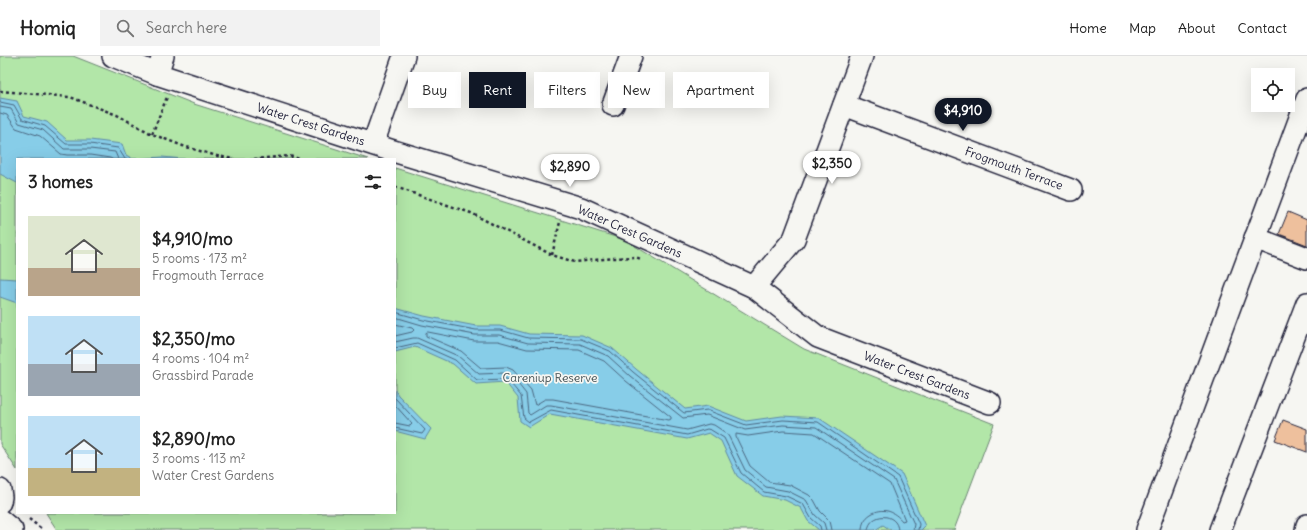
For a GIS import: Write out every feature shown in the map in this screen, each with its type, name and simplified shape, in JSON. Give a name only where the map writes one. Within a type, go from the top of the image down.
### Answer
[{"type":"street","name":"Water Crest Gardens","points":[[113,56],[165,70],[373,144],[581,208],[754,287],[818,337],[990,403]]},
{"type":"street","points":[[373,144],[404,56]]},
{"type":"street","points":[[625,72],[631,56]]},
{"type":"street","points":[[754,287],[794,239],[862,56]]},
{"type":"street","points":[[1147,530],[1307,99]]},
{"type":"street","name":"Frogmouth Terrace","points":[[844,105],[1071,190]]},
{"type":"street","points":[[1255,238],[1307,258]]},
{"type":"street","points":[[1220,530],[1307,303]]},
{"type":"street","points":[[0,490],[0,502]]},
{"type":"street","points":[[0,520],[19,523]]},
{"type":"street","points":[[1306,530],[1307,525]]},
{"type":"path","points":[[152,134],[165,70]]},
{"type":"path","points":[[0,91],[70,96],[117,115],[152,134],[183,146],[228,158]]},
{"type":"path","points":[[266,158],[289,156],[296,158]]},
{"type":"path","points":[[396,187],[471,213],[552,255],[575,262],[614,258],[643,259]]},
{"type":"path","points":[[552,255],[565,203]]},
{"type":"path","points":[[19,523],[43,530]]},
{"type":"green space","points":[[0,56],[73,56],[194,104],[365,158],[16,158],[16,468],[0,444]]},
{"type":"green space","name":"Careniup Reserve","points":[[396,168],[625,240],[804,349],[994,424],[954,530],[57,530],[47,514],[396,514]]},
{"type":"water","points":[[0,98],[17,101],[24,116],[47,122],[67,140],[90,140],[122,144],[126,155],[131,158],[16,158],[16,182],[0,174]]},
{"type":"water","points":[[162,157],[173,158],[148,158]]},
{"type":"water","points":[[0,278],[16,279],[16,303],[0,297]]},
{"type":"water","points":[[396,308],[424,316],[476,326],[500,326],[529,334],[582,335],[612,348],[685,409],[708,406],[746,421],[782,416],[819,418],[902,474],[925,526],[921,530],[891,530],[883,525],[875,530],[819,530],[808,521],[801,508],[785,500],[763,496],[737,476],[721,441],[709,433],[687,439],[550,414],[529,427],[520,421],[518,398],[505,382],[476,384],[453,364],[415,347],[396,352]]},
{"type":"water","points":[[396,392],[431,429],[425,439],[396,431]]},
{"type":"building","points":[[1288,212],[1307,220],[1307,245],[1279,234]]},
{"type":"building","points":[[1283,420],[1307,429],[1307,452],[1275,440]]}]
